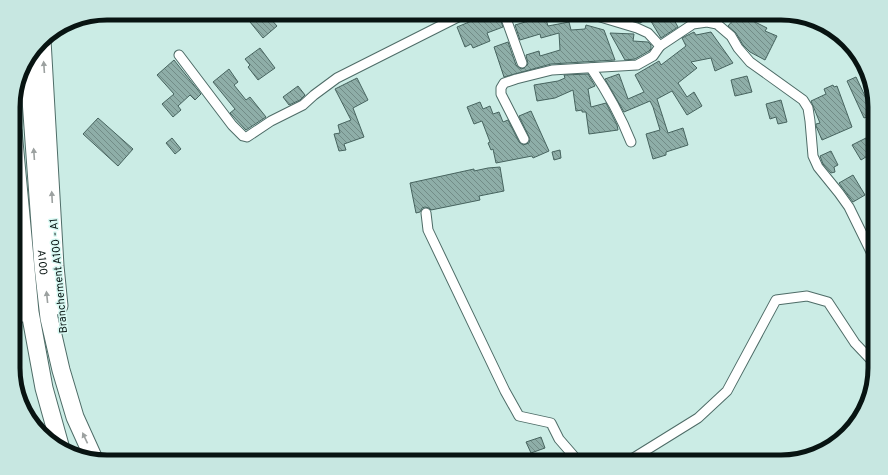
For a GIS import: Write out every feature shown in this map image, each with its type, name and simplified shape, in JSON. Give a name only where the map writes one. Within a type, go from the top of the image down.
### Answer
[{"type":"highway","name":"Branchement A100 - A1","points":[[43,49],[60,320],[75,417]]},
{"type":"highway","name":"A100","points":[[29,69],[43,266],[49,318],[61,370],[75,417],[91,453]]},
{"type":"highway","name":"A100","points":[[20,206],[30,312],[44,388],[58,440]]},
{"type":"highway","points":[[20,318],[36,386],[57,439]]},
{"type":"street","points":[[179,55],[232,125],[243,136],[247,137],[271,121],[303,105],[337,78],[452,20]]},
{"type":"street","points":[[507,20],[522,63]]},
{"type":"street","points":[[616,20],[648,33],[660,46]]},
{"type":"street","points":[[524,139],[501,94],[501,88],[504,84],[516,79],[552,70],[637,65],[653,56],[660,46],[693,24],[707,22],[717,24],[731,36],[738,48],[750,62],[803,100],[808,108],[813,156],[818,168],[849,207],[868,246]]},
{"type":"street","points":[[591,68],[622,118],[631,142]]},
{"type":"street","points":[[426,213],[428,230],[505,391],[519,416],[551,423],[559,439],[573,455]]},
{"type":"street","points":[[638,455],[698,418],[727,392],[776,300],[807,296],[828,302],[855,343],[868,357]]},
{"type":"building","points":[[252,20],[272,20],[277,26],[263,38],[250,22]]},
{"type":"building","points":[[474,20],[500,20],[503,27],[487,33],[490,41],[473,48],[471,44],[465,47],[457,27]]},
{"type":"building","points":[[532,20],[546,20],[548,26],[569,22],[571,30],[585,29],[586,25],[604,30],[615,60],[551,64],[504,77],[494,47],[508,42],[516,65],[521,69],[528,64],[526,55],[539,51],[540,56],[560,50],[559,33],[541,38],[540,34],[520,40],[515,25]]},
{"type":"building","points":[[630,20],[645,20],[640,23]]},
{"type":"building","points":[[650,20],[674,20],[678,27],[661,38]]},
{"type":"building","points":[[733,20],[751,20],[767,28],[765,31],[777,36],[765,60],[750,52],[743,45],[736,33],[728,26]]},
{"type":"building","points":[[694,32],[696,35],[711,32],[733,63],[715,71],[711,58],[691,62],[697,68],[678,83],[687,97],[694,92],[702,106],[687,115],[672,91],[657,99],[668,133],[683,128],[688,145],[666,152],[666,155],[653,159],[646,134],[660,130],[650,101],[624,112],[605,79],[619,74],[628,99],[644,92],[635,75],[659,61],[661,65],[686,46],[682,38]]},
{"type":"building","points":[[610,33],[634,34],[633,41],[648,42],[651,45],[651,49],[635,59],[625,60]]},
{"type":"building","points":[[260,48],[275,68],[258,80],[248,67],[250,65],[245,59]]},
{"type":"building","points":[[174,60],[201,94],[195,100],[190,95],[178,106],[181,110],[173,117],[162,104],[174,94],[157,75]]},
{"type":"building","points":[[229,69],[238,82],[234,85],[246,100],[250,97],[266,117],[246,130],[230,113],[235,109],[213,82]]},
{"type":"building","points":[[588,74],[595,86],[588,89],[591,107],[606,103],[618,130],[589,134],[586,112],[582,112],[582,110],[576,111],[573,90],[555,98],[537,101],[534,85],[558,81],[565,78],[564,75]]},
{"type":"building","points":[[747,76],[752,92],[735,96],[731,80]]},
{"type":"building","points":[[856,77],[866,98],[867,98],[868,116],[864,118],[847,81]]},
{"type":"building","points":[[357,78],[368,100],[353,108],[364,137],[344,144],[346,150],[339,151],[334,134],[340,133],[338,125],[351,120],[335,89]]},
{"type":"building","points":[[833,85],[834,87],[837,86],[852,127],[822,140],[816,126],[816,124],[820,123],[811,101],[826,94],[824,89]]},
{"type":"building","points":[[298,86],[305,95],[300,100],[289,105],[283,97]]},
{"type":"building","points":[[781,100],[787,122],[778,124],[776,117],[770,119],[766,104]]},
{"type":"building","points":[[480,102],[483,109],[490,106],[493,114],[499,112],[503,122],[508,120],[519,142],[523,145],[529,143],[530,139],[519,116],[531,111],[549,151],[533,158],[532,156],[496,163],[493,149],[491,150],[488,143],[490,142],[482,121],[474,124],[467,107]]},
{"type":"building","points":[[98,118],[133,149],[118,166],[83,134]]},
{"type":"building","points":[[172,138],[181,149],[175,154],[166,143]]},
{"type":"building","points":[[866,138],[868,142],[868,156],[861,160],[852,145]]},
{"type":"building","points":[[560,150],[561,158],[554,160],[552,152]]},
{"type":"building","points":[[831,151],[838,165],[834,167],[835,172],[831,173],[823,164],[820,156]]},
{"type":"building","points":[[500,167],[504,191],[479,196],[480,200],[431,210],[425,207],[422,208],[420,212],[416,213],[410,183],[474,169],[474,171]]},
{"type":"building","points":[[853,175],[865,195],[853,202],[839,183]]},
{"type":"building","points":[[541,437],[545,448],[531,453],[526,442]]}]
